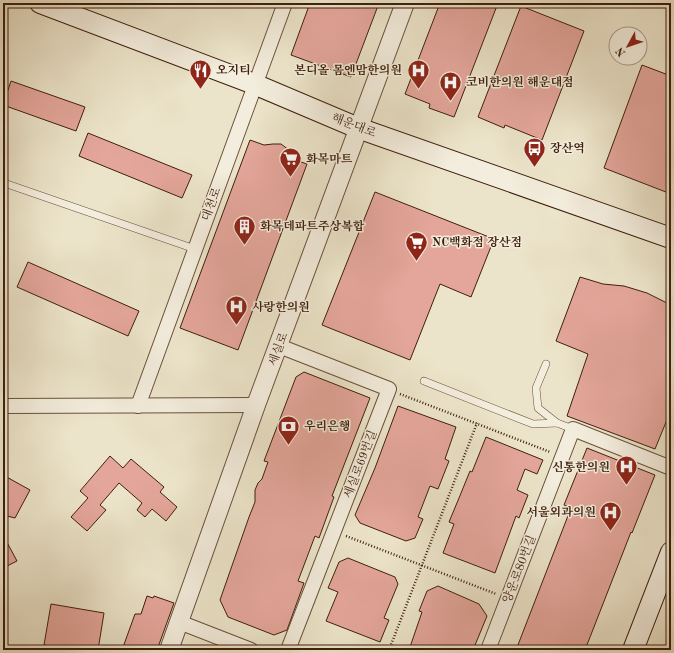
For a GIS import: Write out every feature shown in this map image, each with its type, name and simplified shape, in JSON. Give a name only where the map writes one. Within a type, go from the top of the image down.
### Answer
[{"type":"main road","name":"해운대로","points":[[40,3],[254,84],[358,128],[671,238]]},
{"type":"main road","points":[[633,650],[671,552]]},
{"type":"street","name":"대천로","points":[[138,406],[254,84],[285,3]]},
{"type":"street","name":"세실로","points":[[169,650],[256,405],[405,3]]},
{"type":"street","points":[[279,346],[389,389]]},
{"type":"street","name":"세실로69번길","points":[[288,650],[389,389]]},
{"type":"street","points":[[3,406],[256,405]]},
{"type":"street","points":[[573,429],[671,468]]},
{"type":"street","name":"양운로80번길","points":[[488,650],[573,429]]},
{"type":"street","points":[[179,622],[251,650]]},
{"type":"lane","points":[[3,186],[7,184],[195,249]]},
{"type":"lane","points":[[546,364],[536,388],[538,408],[557,423],[573,429]]},
{"type":"lane","points":[[424,381],[533,424],[557,423]]},
{"type":"path","points":[[389,389],[562,457]]},
{"type":"path","points":[[389,650],[477,423]]},
{"type":"path","points":[[334,531],[508,599]]},
{"type":"building","points":[[310,3],[379,3],[351,77],[291,55]]},
{"type":"building","points":[[440,3],[498,3],[454,117],[429,108],[430,104],[405,94]]},
{"type":"building","points":[[521,6],[584,31],[542,140],[505,125],[504,128],[478,117]]},
{"type":"building","points":[[642,66],[671,76],[671,194],[604,168]]},
{"type":"building","points":[[11,81],[85,107],[76,131],[3,105]]},
{"type":"building","points":[[88,133],[192,175],[182,198],[79,156]]},
{"type":"building","name":"화목데파트주상복합","points":[[250,140],[264,145],[281,144],[293,153],[298,161],[307,164],[238,350],[180,328]]},
{"type":"building","name":"NC백화점 장산점","points":[[375,192],[494,239],[471,297],[440,284],[410,360],[322,325]]},
{"type":"building","points":[[28,262],[139,311],[128,336],[17,287]]},
{"type":"building","points":[[580,277],[603,284],[624,286],[647,293],[671,305],[671,410],[655,449],[567,416],[588,354],[556,341]]},
{"type":"building","points":[[304,372],[370,398],[332,496],[334,497],[319,538],[315,536],[298,581],[304,583],[287,630],[274,635],[228,617],[220,600],[255,502],[255,490],[258,483],[262,479],[268,462],[264,461],[296,377]]},
{"type":"building","points":[[398,406],[456,427],[445,459],[449,461],[438,489],[430,486],[418,517],[423,519],[415,538],[406,541],[360,523],[355,515],[375,468]]},
{"type":"building","points":[[486,437],[543,460],[537,474],[525,469],[517,490],[528,495],[519,518],[516,516],[495,573],[443,553],[454,524],[449,522]]},
{"type":"building","points":[[587,448],[655,475],[585,650],[516,650],[571,508],[564,505]]},
{"type":"building","points":[[110,456],[123,468],[131,459],[164,487],[160,492],[177,507],[166,521],[152,509],[145,517],[137,510],[142,503],[119,483],[100,505],[106,510],[87,531],[71,517],[88,498],[80,491]]},
{"type":"building","points":[[3,475],[30,490],[15,518],[3,515]]},
{"type":"building","points":[[3,535],[17,561],[3,568]]},
{"type":"building","points":[[348,558],[395,577],[398,584],[384,618],[389,620],[380,642],[326,621],[338,592],[328,588],[339,562]]},
{"type":"building","points":[[438,586],[479,604],[487,616],[473,650],[409,650],[422,612],[419,611],[427,591]]},
{"type":"building","points":[[147,596],[153,598],[154,596],[174,603],[157,650],[122,650],[135,614],[141,614]]},
{"type":"building","points":[[51,604],[104,613],[98,650],[55,650],[55,647],[44,645]]},
{"type":"place","name":"오지티","points":[[201,90]]},
{"type":"place","name":"본디올 몸엔맘한의원","points":[[418,90]]},
{"type":"place","name":"코비한의원 해운대점","points":[[451,102]]},
{"type":"place","name":"장산역","points":[[534,168]]},
{"type":"place","name":"화목마트","points":[[290,178]]},
{"type":"place","name":"화목데파트주상복합","points":[[244,246]]},
{"type":"place","name":"NC백화점 장산점","points":[[416,262]]},
{"type":"place","name":"사랑한의원","points":[[236,326]]},
{"type":"place","name":"우리은행","points":[[288,446]]},
{"type":"place","name":"신통한의원","points":[[626,486]]},
{"type":"place","name":"서울외과의원","points":[[611,532]]}]
